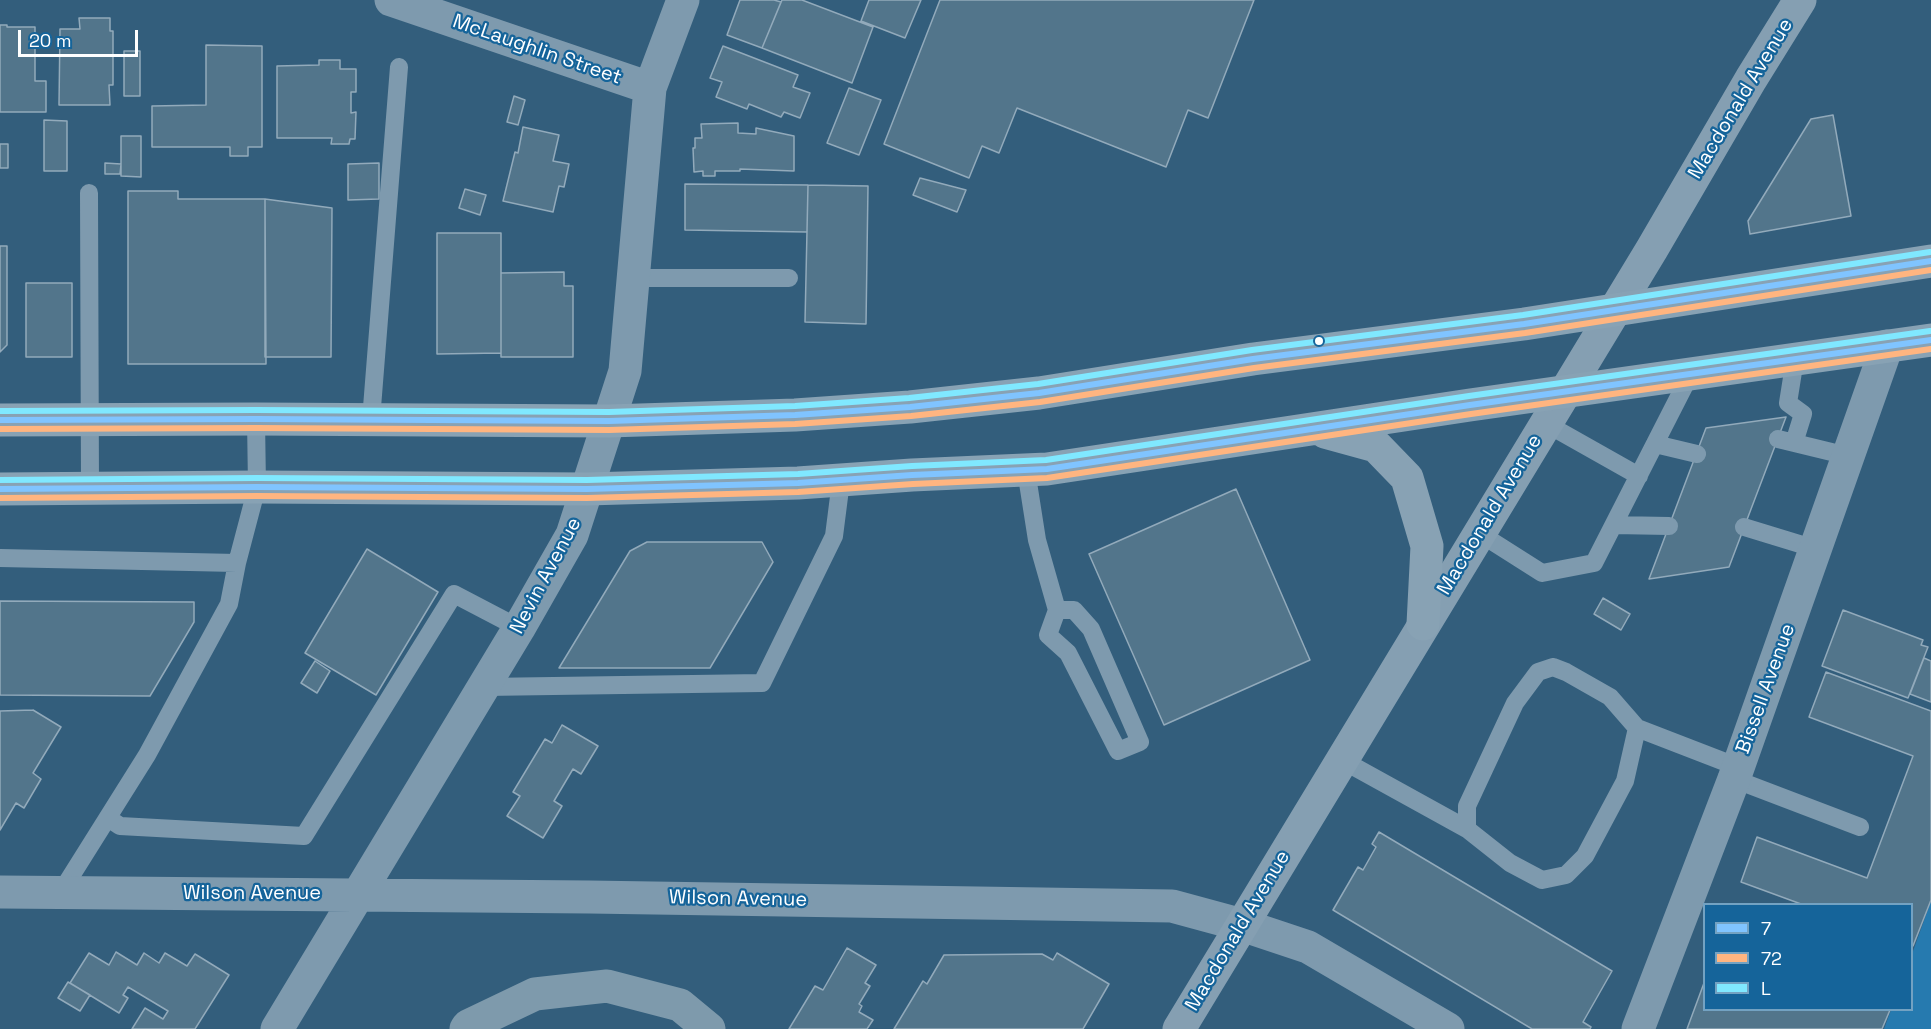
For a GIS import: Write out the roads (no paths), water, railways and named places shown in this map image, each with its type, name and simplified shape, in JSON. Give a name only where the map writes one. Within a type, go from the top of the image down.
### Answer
[{"type":"highway","points":[[466,1029],[535,994],[607,986],[680,1005],[709,1029]]},
{"type":"main road","points":[[0,420],[609,421],[795,415],[991,399],[1242,361],[1524,324],[1931,261]]},
{"type":"main road","points":[[0,489],[257,487],[587,489],[841,481],[912,475],[1047,469],[1565,391],[1931,340]]},
{"type":"main road","points":[[1311,429],[1376,446],[1407,478],[1427,546],[1423,624]]},
{"type":"street","name":"McLaughlin Street","points":[[391,0],[650,88]]},
{"type":"street","name":"Nevin Avenue","points":[[278,1029],[572,536],[625,371],[650,88],[683,0]]},
{"type":"street","name":"Macdonald Avenue","points":[[1179,1029],[1613,309],[1652,249],[1800,0]]},
{"type":"street","name":"Bissell Avenue","points":[[1638,1029],[1736,773],[1887,346]]},
{"type":"street","name":"Wilson Avenue","points":[[0,892],[360,894],[1172,906],[1242,925],[1308,947],[1448,1029]]},
{"type":"lane","points":[[371,420],[399,67]]},
{"type":"lane","points":[[89,193],[90,488]]},
{"type":"lane","points":[[634,278],[789,278]]},
{"type":"lane","points":[[1795,359],[1788,403],[1803,414],[1786,441],[1848,456]]},
{"type":"lane","points":[[1479,533],[1542,573],[1594,563],[1691,373]]},
{"type":"lane","points":[[61,892],[147,755],[230,604],[237,563],[257,487],[256,419]]},
{"type":"lane","points":[[1545,423],[1639,476]]},
{"type":"lane","points":[[1655,444],[1696,454]]},
{"type":"lane","points":[[1026,470],[1037,540],[1057,610],[1048,635],[1068,653],[1118,751],[1140,742],[1091,629],[1074,610],[1057,610]]},
{"type":"lane","points":[[484,687],[762,683],[834,536],[841,481]]},
{"type":"lane","points":[[1614,525],[1669,526]]},
{"type":"lane","points":[[1744,527],[1816,549]]},
{"type":"lane","points":[[0,558],[237,563]]},
{"type":"lane","points":[[108,818],[120,826],[304,836],[454,594],[519,628]]},
{"type":"lane","points":[[1467,829],[1467,806],[1515,703],[1538,672],[1553,667],[1610,698],[1637,728],[1860,827]]},
{"type":"lane","points":[[1342,760],[1467,829],[1510,864],[1542,880],[1566,875],[1585,856],[1625,781],[1637,728]]}]
